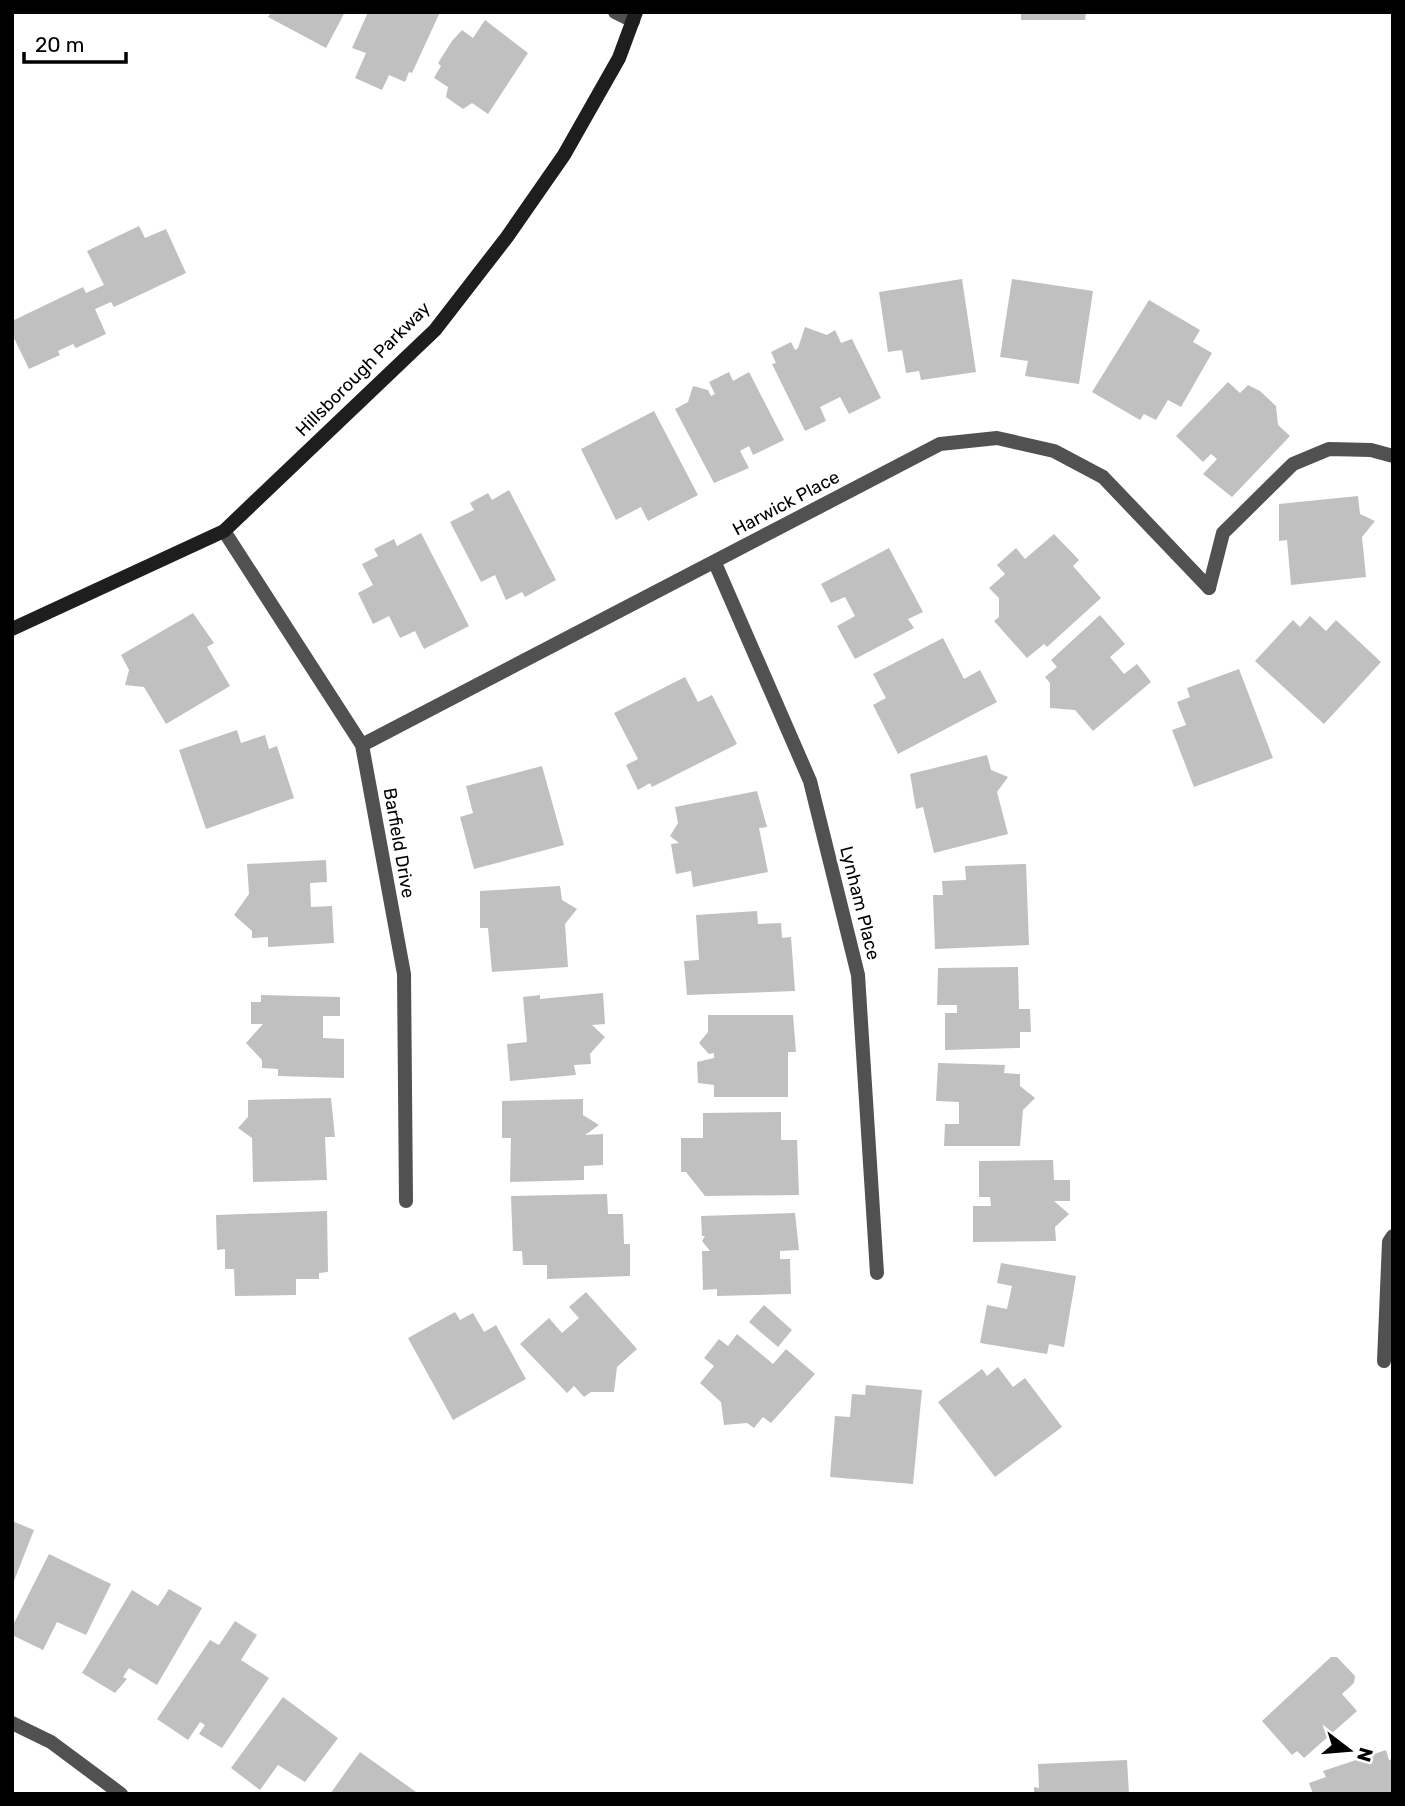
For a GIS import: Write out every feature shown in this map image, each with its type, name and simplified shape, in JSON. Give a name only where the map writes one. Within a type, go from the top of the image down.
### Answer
[{"type":"street","points":[[615,12],[634,17]]},
{"type":"street","name":"Hillsborough Parkway","points":[[12,629],[224,531],[435,330],[507,237],[564,155],[619,58],[634,17]]},
{"type":"street","name":"Harwick Place","points":[[362,745],[940,444],[997,438],[1054,451],[1103,477],[1209,588],[1223,533],[1293,464],[1329,449],[1371,450],[1393,456]]},
{"type":"street","name":"Barfield Drive","points":[[224,531],[362,745],[404,974],[406,1201]]},
{"type":"street","name":"Lynham Place","points":[[715,563],[810,781],[858,975],[877,1273]]},
{"type":"street","points":[[1384,1361],[1388,1242],[1393,1236]]},
{"type":"street","points":[[12,1723],[51,1742],[121,1794]]},
{"type":"building","points":[[271,12],[345,12],[326,48],[268,17]]},
{"type":"building","points":[[368,12],[440,12],[412,73],[409,72],[405,82],[389,75],[382,90],[355,78],[366,53],[352,48]]},
{"type":"building","points":[[1021,12],[1086,12],[1085,20],[1021,20]]},
{"type":"building","points":[[485,20],[528,53],[488,114],[472,103],[463,109],[446,97],[448,87],[434,78],[441,66],[438,63],[452,41],[462,30],[473,38]]},
{"type":"building","points":[[139,226],[145,238],[166,229],[186,273],[114,307],[111,302],[95,309],[106,334],[76,348],[73,344],[58,351],[60,355],[29,369],[12,334],[12,321],[83,287],[86,293],[104,285],[87,251]]},
{"type":"building","points":[[962,279],[976,372],[921,380],[919,371],[906,373],[902,350],[888,352],[879,292]]},
{"type":"building","points":[[1012,279],[1093,291],[1079,384],[1025,376],[1028,361],[1000,357]]},
{"type":"building","points":[[1149,300],[1200,330],[1193,342],[1212,353],[1181,407],[1168,400],[1156,420],[1144,414],[1140,420],[1092,392]]},
{"type":"building","points":[[805,327],[827,335],[835,330],[841,343],[852,339],[881,398],[849,414],[840,397],[820,407],[826,421],[805,431],[772,364],[776,363],[771,352],[791,342],[795,350],[798,348]]},
{"type":"building","points":[[729,372],[733,381],[749,372],[784,440],[753,455],[749,446],[740,451],[749,468],[714,483],[675,409],[688,402],[693,386],[708,390],[711,396],[715,394],[709,382]]},
{"type":"building","points":[[1228,382],[1240,393],[1248,385],[1260,391],[1276,406],[1278,425],[1290,436],[1232,497],[1203,474],[1217,459],[1211,454],[1203,462],[1176,436]]},
{"type":"building","points":[[654,411],[698,495],[648,521],[641,507],[616,520],[581,449]]},
{"type":"building","points":[[509,490],[556,580],[525,597],[522,592],[506,600],[495,575],[481,582],[450,522],[474,510],[470,503],[488,493],[492,500]]},
{"type":"building","points":[[1358,496],[1360,514],[1375,521],[1362,537],[1366,577],[1291,585],[1287,540],[1279,541],[1279,504]]},
{"type":"building","points":[[421,533],[469,626],[424,649],[415,631],[400,638],[389,616],[373,624],[358,593],[373,585],[362,564],[378,556],[374,549],[394,539],[397,546]]},
{"type":"building","points":[[1054,534],[1079,560],[1073,566],[1101,598],[1047,647],[1044,644],[1027,658],[994,621],[999,617],[999,598],[989,588],[1005,574],[997,565],[1016,548],[1025,559]]},
{"type":"building","points":[[889,548],[923,612],[908,619],[914,628],[855,659],[837,626],[855,616],[845,597],[831,603],[821,584]]},
{"type":"building","points":[[193,613],[214,643],[207,647],[230,686],[166,724],[144,687],[125,685],[129,670],[121,655]]},
{"type":"building","points":[[1100,615],[1125,644],[1110,657],[1124,674],[1137,664],[1151,682],[1093,731],[1075,710],[1050,708],[1050,683],[1045,677],[1057,667],[1051,660]]},
{"type":"building","points":[[1310,616],[1326,631],[1336,620],[1381,662],[1324,724],[1255,661],[1293,620],[1300,627]]},
{"type":"building","points":[[943,638],[964,679],[980,670],[997,702],[898,754],[873,705],[886,698],[873,674]]},
{"type":"building","points":[[1239,669],[1273,758],[1194,787],[1172,730],[1186,725],[1177,702],[1190,697],[1187,688]]},
{"type":"building","points":[[685,677],[698,702],[712,695],[737,744],[652,787],[650,783],[638,790],[626,765],[638,759],[614,713]]},
{"type":"building","points":[[237,730],[241,743],[265,735],[269,749],[277,746],[294,798],[206,829],[179,750]]},
{"type":"building","points":[[987,755],[991,770],[1008,777],[997,792],[1008,834],[934,853],[923,807],[916,809],[910,774]]},
{"type":"building","points":[[542,766],[564,845],[474,869],[460,817],[473,813],[466,786]]},
{"type":"building","points":[[757,791],[767,827],[759,828],[768,872],[693,887],[691,871],[676,874],[671,844],[679,843],[670,836],[678,823],[675,807]]},
{"type":"building","points":[[326,860],[327,882],[310,883],[311,907],[332,906],[334,943],[268,947],[268,937],[252,938],[252,931],[234,915],[249,894],[247,864]]},
{"type":"building","points":[[1026,864],[1029,945],[935,949],[933,895],[943,895],[942,881],[966,880],[965,866]]},
{"type":"building","points":[[560,886],[562,900],[577,909],[565,924],[568,967],[492,972],[488,928],[480,928],[480,891]]},
{"type":"building","points":[[757,911],[758,924],[781,923],[782,938],[791,937],[795,991],[687,995],[684,961],[699,960],[696,915]]},
{"type":"building","points":[[1018,967],[1019,1009],[1030,1009],[1031,1032],[1020,1032],[1020,1048],[945,1050],[945,1013],[957,1013],[957,1005],[937,1005],[938,968]]},
{"type":"building","points":[[603,993],[605,1024],[592,1025],[605,1037],[590,1054],[591,1064],[574,1065],[576,1075],[510,1081],[507,1044],[527,1042],[523,997],[540,995],[540,999]]},
{"type":"building","points":[[261,995],[340,997],[340,1016],[323,1016],[323,1038],[344,1039],[344,1078],[278,1076],[278,1069],[262,1068],[262,1060],[246,1043],[263,1024],[251,1024],[251,1002],[261,1002]]},
{"type":"building","points":[[708,1015],[793,1015],[796,1052],[788,1052],[788,1097],[714,1097],[714,1085],[698,1083],[697,1062],[714,1058],[714,1053],[709,1054],[699,1043],[708,1032]]},
{"type":"building","points":[[938,1063],[1005,1065],[1004,1073],[1020,1074],[1020,1086],[1035,1098],[1023,1110],[1020,1146],[944,1146],[945,1124],[959,1124],[959,1102],[936,1101]]},
{"type":"building","points":[[331,1098],[335,1137],[325,1137],[327,1180],[253,1182],[252,1138],[238,1128],[248,1117],[248,1100]]},
{"type":"building","points":[[583,1099],[583,1115],[599,1125],[585,1135],[603,1134],[603,1165],[584,1166],[584,1180],[510,1182],[511,1138],[502,1138],[502,1101]]},
{"type":"building","points":[[781,1112],[781,1140],[797,1140],[799,1195],[705,1196],[686,1172],[681,1172],[681,1138],[703,1138],[703,1113]]},
{"type":"building","points":[[1053,1160],[1054,1180],[1070,1180],[1070,1201],[1054,1201],[1069,1214],[1055,1227],[1056,1241],[973,1242],[973,1206],[991,1206],[990,1197],[979,1197],[979,1161]]},
{"type":"building","points":[[607,1194],[608,1214],[623,1214],[624,1244],[630,1244],[630,1276],[547,1279],[547,1265],[523,1265],[522,1251],[513,1251],[511,1196]]},
{"type":"building","points":[[327,1211],[328,1272],[319,1273],[319,1279],[296,1279],[296,1295],[235,1296],[234,1269],[225,1269],[225,1249],[217,1250],[216,1215]]},
{"type":"building","points":[[795,1213],[799,1250],[780,1251],[780,1259],[790,1259],[791,1294],[717,1296],[717,1289],[703,1290],[702,1251],[710,1251],[702,1241],[705,1236],[702,1236],[701,1216]]},
{"type":"building","points":[[1001,1263],[1076,1276],[1064,1347],[1049,1344],[1047,1354],[980,1343],[987,1305],[1007,1309],[1012,1286],[997,1283]]},
{"type":"building","points":[[586,1292],[637,1349],[617,1367],[614,1392],[591,1392],[584,1397],[574,1386],[567,1393],[520,1344],[549,1318],[562,1333],[579,1318],[569,1307]]},
{"type":"building","points":[[764,1305],[792,1330],[778,1347],[749,1322]]},
{"type":"building","points":[[455,1312],[460,1320],[473,1313],[484,1332],[496,1325],[526,1379],[453,1420],[408,1338]]},
{"type":"building","points":[[737,1334],[773,1364],[786,1349],[815,1374],[771,1423],[763,1417],[754,1428],[747,1423],[724,1425],[721,1402],[700,1383],[714,1366],[704,1358],[719,1339],[728,1346]]},
{"type":"building","points":[[998,1367],[1013,1387],[1025,1378],[1062,1427],[995,1477],[938,1402],[982,1369],[987,1376]]},
{"type":"building","points":[[866,1385],[922,1390],[913,1484],[830,1477],[835,1416],[850,1417],[852,1394],[865,1395]]},
{"type":"building","points":[[12,1521],[34,1530],[12,1586]]},
{"type":"building","points":[[49,1554],[111,1584],[86,1635],[57,1622],[43,1650],[12,1635],[12,1627]]},
{"type":"building","points":[[169,1589],[202,1608],[157,1685],[129,1668],[123,1677],[127,1679],[115,1693],[82,1673],[132,1590],[158,1606]]},
{"type":"building","points":[[235,1621],[257,1635],[241,1660],[269,1678],[222,1748],[199,1734],[205,1725],[200,1722],[188,1740],[157,1719],[210,1640],[219,1645]]},
{"type":"building","points":[[1331,1657],[1337,1657],[1355,1676],[1354,1683],[1342,1694],[1357,1711],[1304,1758],[1297,1751],[1292,1755],[1262,1721]]},
{"type":"building","points":[[283,1697],[338,1738],[305,1782],[278,1765],[260,1790],[231,1768]]},
{"type":"building","points":[[1386,1750],[1389,1760],[1393,1759],[1393,1794],[1313,1794],[1309,1783],[1326,1777],[1323,1771]]},
{"type":"building","points":[[360,1752],[416,1792],[330,1794]]},
{"type":"building","points":[[1127,1760],[1129,1794],[1034,1794],[1034,1787],[1039,1788],[1038,1764]]}]
